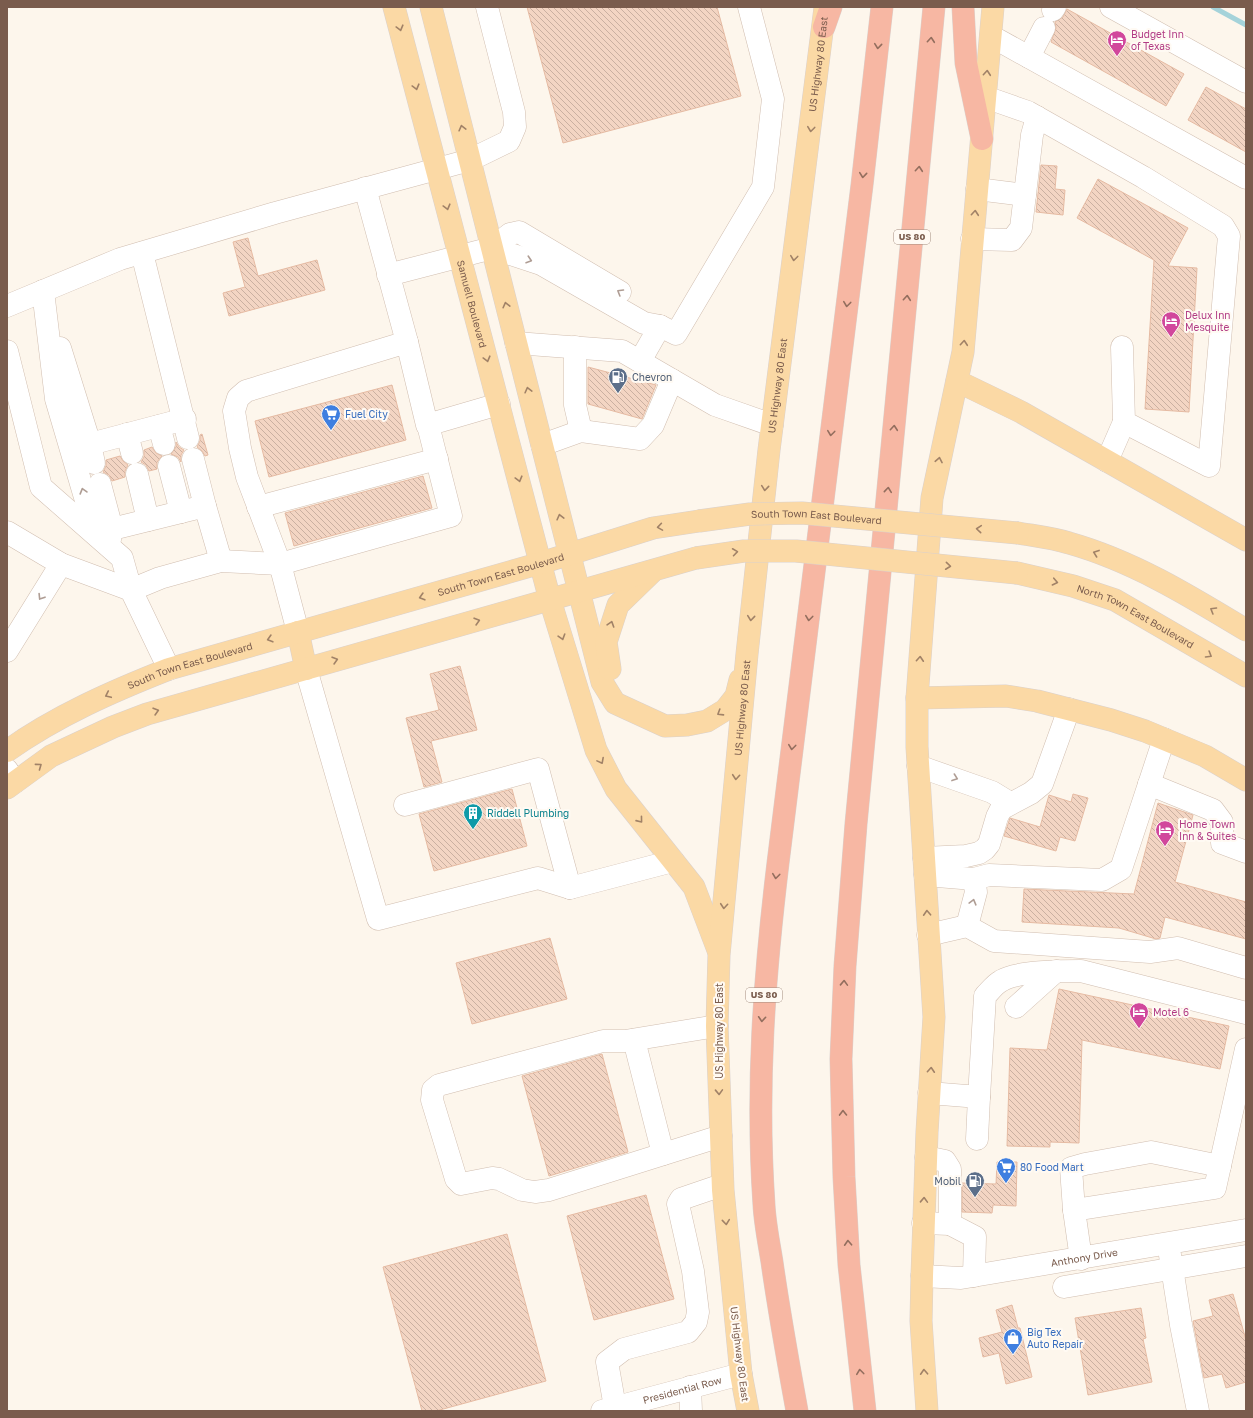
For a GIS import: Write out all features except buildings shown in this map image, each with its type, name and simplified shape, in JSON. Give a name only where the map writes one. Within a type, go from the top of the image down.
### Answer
[{"type":"highway","points":[[825,17],[831,7]]},
{"type":"highway","name":"US 80","points":[[797,1411],[781,1329],[764,1206],[761,1124],[761,1037],[768,950],[778,863],[862,185],[882,7]]},
{"type":"highway","name":"US 80","points":[[865,1411],[849,1265],[844,1177],[841,1059],[845,966],[856,816],[934,7]]},
{"type":"highway","points":[[963,7],[966,63],[982,139]]},
{"type":"main road","name":"Samuell Boulevard","points":[[394,7],[550,600],[596,750],[616,789],[694,887],[719,955]]},
{"type":"main road","points":[[431,7],[602,682],[615,703],[665,726],[687,726],[707,720],[724,710],[736,696],[747,654]]},
{"type":"main road","points":[[927,1411],[921,1321],[923,1223],[934,1018],[918,766],[917,698],[932,498],[963,352],[993,7]]},
{"type":"main road","name":"US Highway 80 East","points":[[748,1411],[741,1374],[722,1185],[717,1026],[719,955],[747,654],[772,425],[825,17]]},
{"type":"main road","points":[[957,381],[1020,412],[1246,540]]},
{"type":"main road","name":"South Town East Boulevard","points":[[7,751],[32,733],[60,718],[110,694],[169,669],[541,563],[653,528],[750,514],[802,513],[1018,533],[1068,542],[1130,565],[1192,597],[1246,630]]},
{"type":"main road","name":"North Town East Boulevard","points":[[656,569],[696,558],[744,551],[796,551],[1017,573],[1073,586],[1115,600],[1246,676]]},
{"type":"main road","points":[[634,711],[611,677],[606,642],[618,605],[656,569]]},
{"type":"main road","points":[[10,780],[52,756],[113,727],[147,714],[656,569]]},
{"type":"main road","points":[[298,632],[306,668]]},
{"type":"main road","points":[[917,698],[1006,696],[1037,701],[1111,720],[1164,739],[1205,756],[1246,780]]},
{"type":"street","points":[[7,306],[120,259],[275,213],[470,160],[510,141],[515,127],[514,112],[487,7]]},
{"type":"street","points":[[388,275],[492,248],[510,234],[519,232],[648,309],[660,326],[676,334],[763,187],[773,99],[749,7]]},
{"type":"street","points":[[1111,7],[1246,82]]},
{"type":"street","points":[[1030,58],[1051,15]]},
{"type":"street","points":[[991,36],[1246,178]]},
{"type":"street","points":[[985,98],[1028,112],[1037,117],[1143,177],[1223,226],[1229,236],[1209,466],[1124,422]]},
{"type":"street","points":[[972,239],[1012,240],[1021,228],[1032,135],[1037,117]]},
{"type":"street","points":[[7,532],[61,564],[130,590],[160,578],[221,561],[280,564],[451,516],[407,342],[365,188]]},
{"type":"street","points":[[977,190],[1025,195]]},
{"type":"street","points":[[43,291],[92,454],[187,428],[142,253]]},
{"type":"street","points":[[43,291],[56,399],[92,521],[110,538],[122,558],[130,590],[169,669]]},
{"type":"street","points":[[640,361],[660,326]]},
{"type":"street","points":[[298,632],[280,564],[247,477],[236,428],[234,411],[238,398],[246,391],[407,342]]},
{"type":"street","points":[[516,343],[622,351],[715,405],[772,425]]},
{"type":"street","points":[[575,347],[575,405],[581,431]]},
{"type":"street","points":[[1107,462],[1124,422],[1122,347]]},
{"type":"street","points":[[7,351],[41,487],[110,538]]},
{"type":"street","points":[[542,445],[581,431],[640,439],[653,425],[672,380]]},
{"type":"street","points":[[428,425],[499,404]]},
{"type":"street","points":[[193,459],[204,506],[221,561]]},
{"type":"street","points":[[258,508],[437,459]]},
{"type":"street","points":[[169,466],[181,512]]},
{"type":"street","points":[[137,474],[148,520]]},
{"type":"street","points":[[100,484],[110,538]]},
{"type":"street","points":[[110,538],[148,520],[204,506]]},
{"type":"street","points":[[7,651],[61,564]]},
{"type":"street","points":[[306,668],[378,918],[538,878],[570,888],[673,861]]},
{"type":"street","points":[[925,867],[979,853],[989,844],[1001,809],[1031,793],[1042,784],[1069,709]]},
{"type":"street","points":[[925,867],[974,879],[989,875],[1102,880],[1121,869],[1164,739]]},
{"type":"street","points":[[918,766],[992,792],[1010,803]]},
{"type":"street","points":[[405,805],[538,769],[570,888]]},
{"type":"street","points":[[1149,784],[1213,810],[1222,822],[1222,843],[1246,852]]},
{"type":"street","points":[[967,926],[976,892],[974,879]]},
{"type":"street","points":[[928,935],[967,926],[994,941],[1150,952],[1178,948],[1246,968]]},
{"type":"street","points":[[983,1031],[1011,1010],[1056,971]]},
{"type":"street","points":[[977,1139],[985,996],[1001,980],[1026,974],[1056,971],[1081,971],[1246,1013]]},
{"type":"street","points":[[717,1026],[626,1041],[603,1040],[439,1085],[433,1090],[432,1100],[452,1169],[456,1179],[461,1184],[492,1178],[499,1179],[522,1190],[535,1192],[549,1190],[721,1136]]},
{"type":"street","points":[[634,1040],[663,1154]]},
{"type":"street","points":[[1074,1210],[1215,1188],[1246,1049]]},
{"type":"street","points":[[929,1093],[979,1097]]},
{"type":"street","points":[[1081,1259],[1074,1210],[1071,1168],[1151,1152],[1220,1166]]},
{"type":"street","points":[[926,1157],[945,1161],[950,1169],[950,1224]]},
{"type":"street","points":[[608,1409],[607,1362],[624,1349],[688,1332],[696,1322],[698,1312],[693,1271],[678,1204],[681,1199],[722,1185]]},
{"type":"street","points":[[923,1223],[950,1224],[975,1237],[974,1276]]},
{"type":"street","name":"Anthony Drive","points":[[922,1276],[961,1278],[1246,1230]]},
{"type":"street","points":[[1169,1244],[1181,1325],[1198,1411]]},
{"type":"street","points":[[1064,1287],[1246,1256]]},
{"type":"street","name":"Presidential Row","points":[[608,1409],[741,1374]]},
{"type":"street","points":[[690,1387],[692,1411]]},
{"type":"waterway","points":[[1213,7],[1246,25]]},
{"type":"place","name":"Budget Inn of Texas","points":[[1117,57]]},
{"type":"place","name":"Delux Inn Mesquite","points":[[1171,338]]},
{"type":"place","name":"Chevron","points":[[618,394]]},
{"type":"place","name":"Fuel City","points":[[331,431]]},
{"type":"place","name":"Riddell Plumbing","points":[[473,830]]},
{"type":"place","name":"Home Town Inn & Suites","points":[[1165,847]]},
{"type":"place","name":"Motel 6","points":[[1139,1029]]},
{"type":"place","name":"80 Food Mart","points":[[1006,1184]]},
{"type":"place","name":"Mobil","points":[[975,1198]]},
{"type":"place","name":"Big Tex Auto Repair","points":[[1013,1355]]}]
